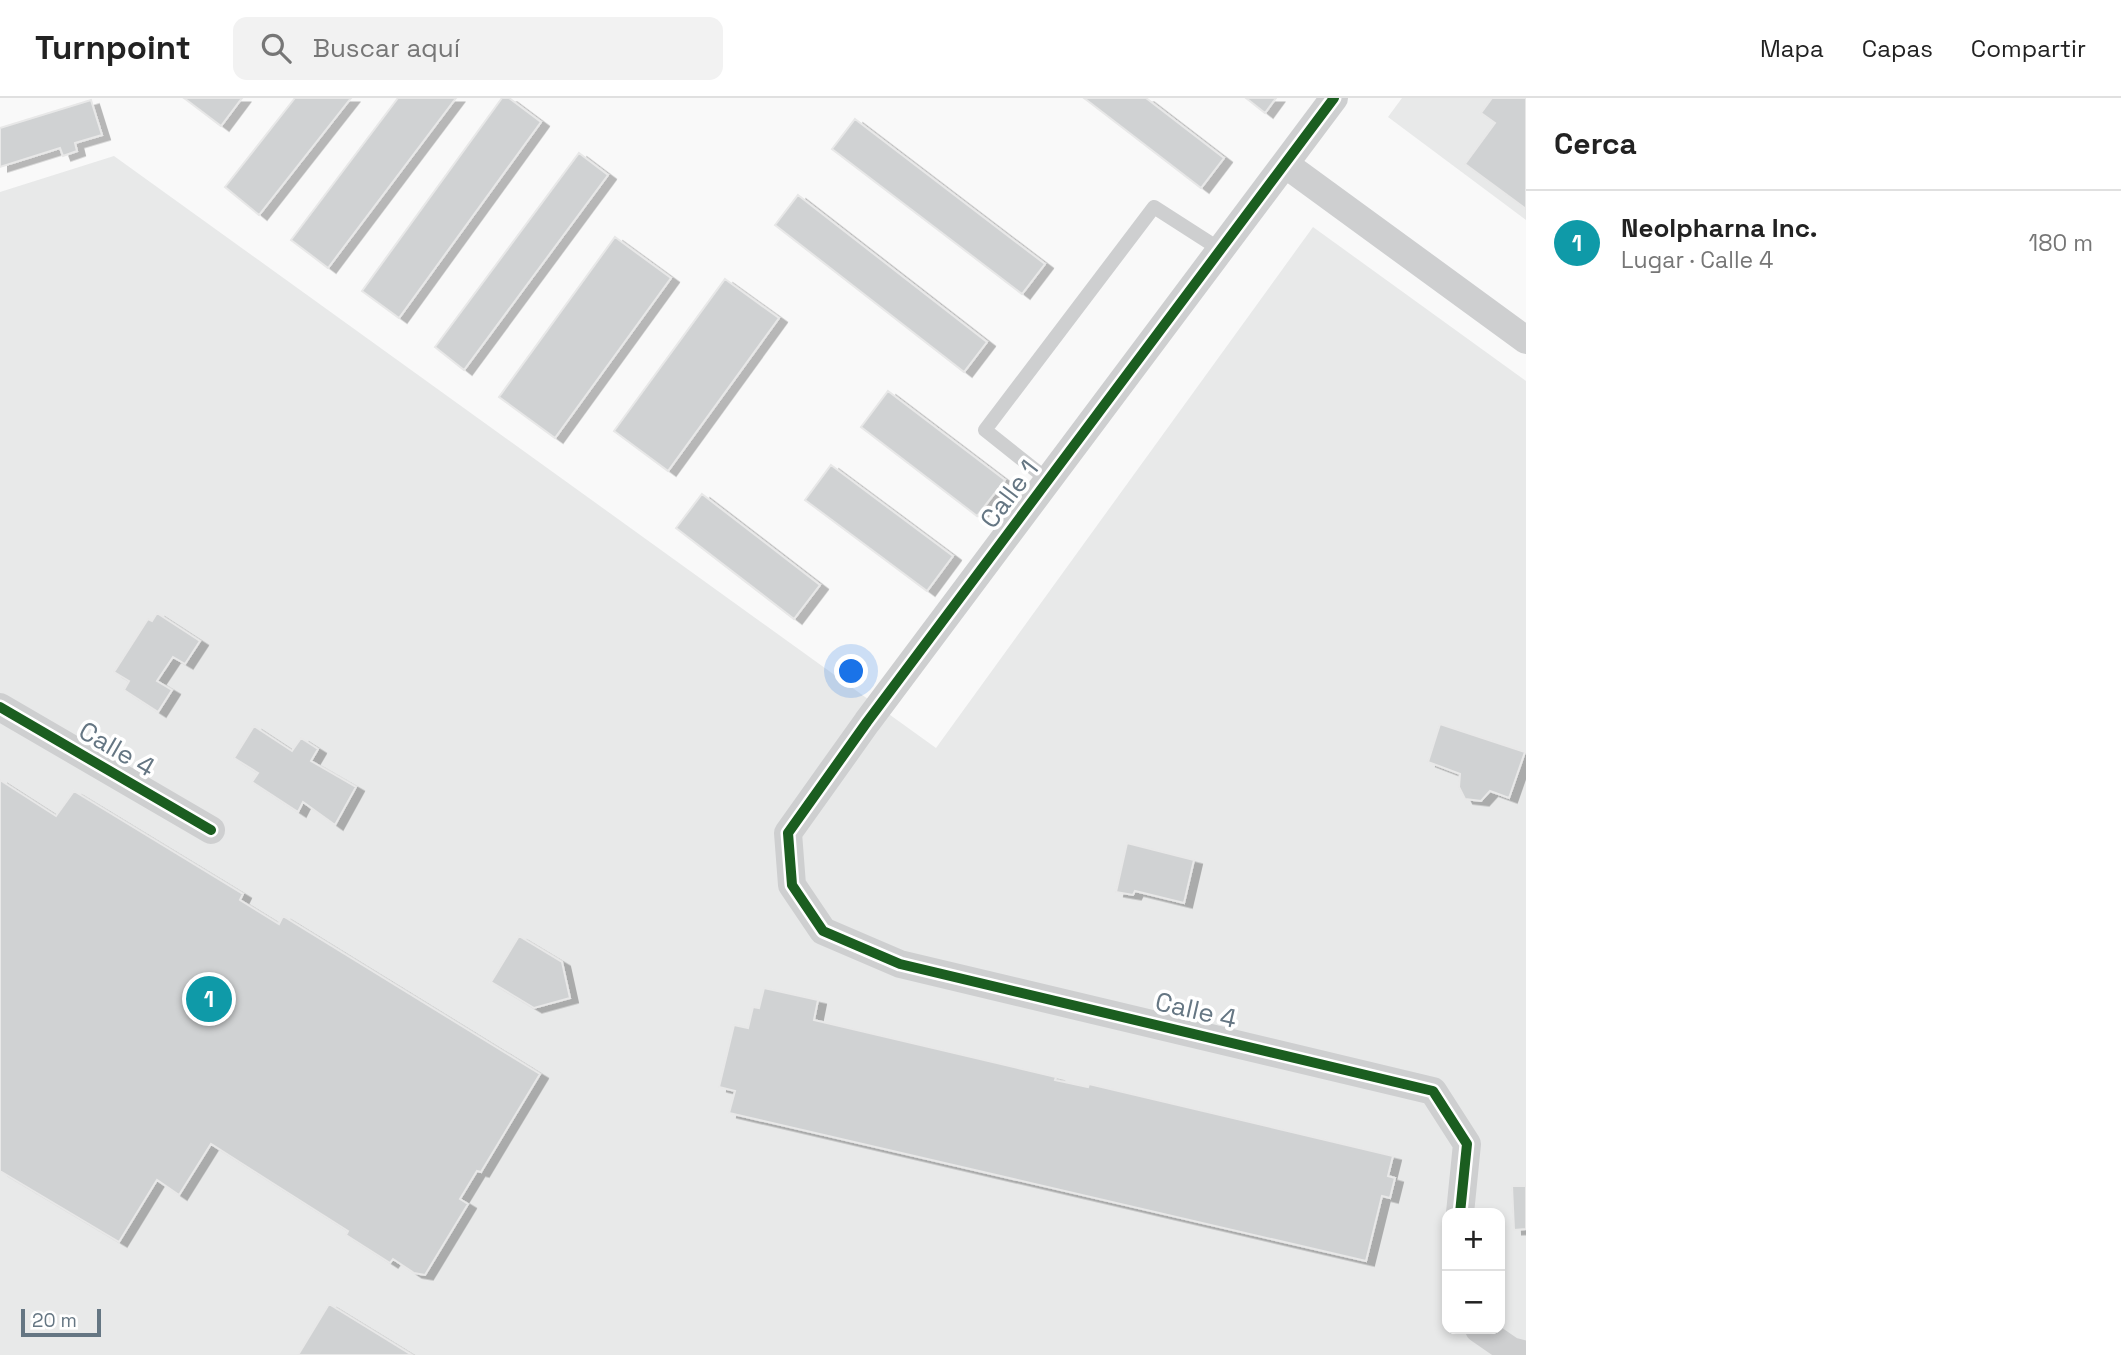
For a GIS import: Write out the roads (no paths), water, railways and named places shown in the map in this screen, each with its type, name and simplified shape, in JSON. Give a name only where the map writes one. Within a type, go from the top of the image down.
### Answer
[{"type":"street","name":"Calle 1","points":[[823,930],[792,885],[788,833],[867,722],[1334,98]]},
{"type":"street","points":[[1285,164],[1526,340]]},
{"type":"street","name":"Calle 4","points":[[0,707],[211,830]]},
{"type":"street","name":"Calle 4","points":[[823,930],[900,964],[1433,1091],[1467,1144],[1461,1208]]},
{"type":"street","points":[[1486,1334],[1511,1351],[1526,1355]]},
{"type":"lane","points":[[1048,480],[985,430],[1154,207],[1220,250]]},
{"type":"place","name":"Neolpharna Inc.","points":[[209,999]]}]
